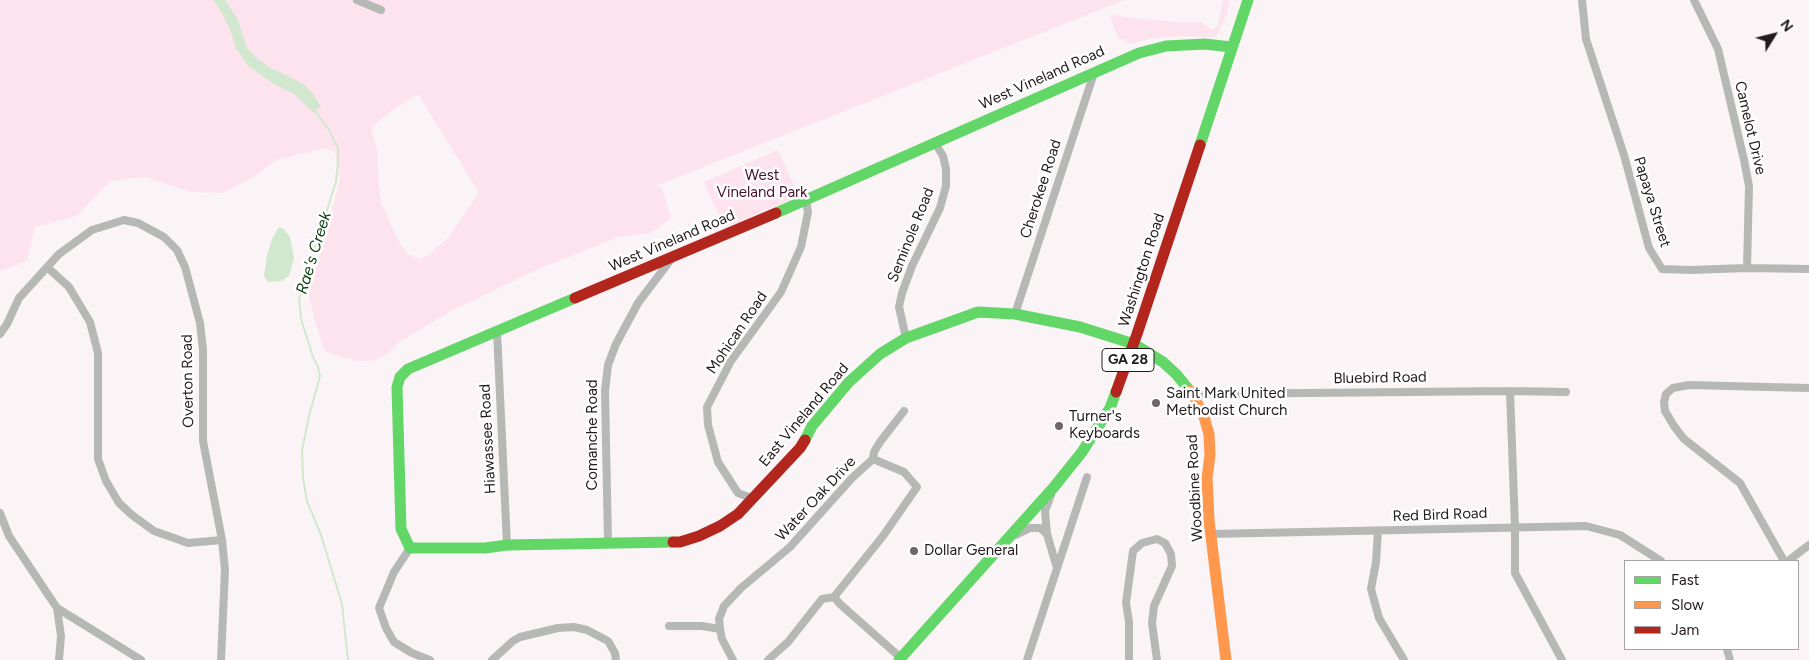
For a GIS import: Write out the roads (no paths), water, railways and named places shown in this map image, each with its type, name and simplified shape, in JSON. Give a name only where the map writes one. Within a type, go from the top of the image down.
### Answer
[{"type":"street","points":[[357,0],[382,10]]},
{"type":"street","name":"Washington Road","points":[[900,659],[1054,487],[1082,452],[1110,408],[1134,344],[1248,0]]},
{"type":"street","name":"Papaya Street","points":[[1582,0],[1586,38],[1624,155],[1649,248],[1662,269],[1809,269]]},
{"type":"street","name":"Camelot Drive","points":[[1694,0],[1718,49],[1744,160],[1749,186],[1747,268]]},
{"type":"street","name":"West Vineland Road","points":[[410,548],[401,529],[397,387],[400,377],[408,369],[806,200],[998,113],[1132,56],[1166,46],[1205,44],[1231,47]]},
{"type":"street","name":"Cherokee Road","points":[[1015,314],[1094,73]]},
{"type":"street","name":"Seminole Road","points":[[906,338],[899,307],[902,292],[912,266],[940,208],[946,186],[946,169],[943,156],[935,143]]},
{"type":"street","name":"Mohican Road","points":[[752,498],[738,493],[718,462],[708,424],[707,407],[731,361],[781,292],[801,247],[808,212],[806,200]]},
{"type":"street","name":"Overton Road","points":[[0,334],[7,324],[19,298],[59,254],[92,230],[124,220],[138,223],[151,228],[164,237],[177,250],[185,267],[200,323],[204,374],[202,402],[203,441],[222,540],[224,570],[221,660]]},
{"type":"street","name":"Comanche Road","points":[[608,542],[604,391],[608,365],[616,344],[638,303],[673,256]]},
{"type":"street","points":[[47,267],[68,287],[90,322],[98,353],[98,459],[106,481],[119,503],[132,516],[154,532],[162,535],[188,543],[222,540]]},
{"type":"street","name":"East Vineland Road","points":[[410,548],[485,548],[507,545],[680,542],[699,536],[720,526],[738,514],[800,448],[812,426],[849,382],[880,354],[906,338],[978,312],[1015,314],[1080,328],[1134,344]]},
{"type":"street","name":"Hiawassee Road","points":[[497,331],[507,545]]},
{"type":"street","name":"Woodbine Road","points":[[1134,344],[1163,362],[1176,374],[1194,396],[1204,416],[1210,455],[1208,501],[1226,660]]},
{"type":"street","points":[[1783,560],[1740,483],[1684,439],[1665,411],[1664,402],[1666,394],[1674,388],[1689,386],[1809,388]]},
{"type":"street","points":[[1510,391],[1515,573],[1562,660]]},
{"type":"street","name":"Bluebird Road","points":[[1194,396],[1206,394],[1566,392]]},
{"type":"street","points":[[873,459],[874,452],[880,442],[904,411]]},
{"type":"street","name":"Water Oak Drive","points":[[720,629],[719,619],[724,606],[741,588],[790,547],[852,478],[873,459],[904,472],[917,487],[884,536],[834,596]]},
{"type":"street","points":[[1027,660],[1087,477]]},
{"type":"street","points":[[1054,487],[1045,511],[1047,534],[1057,568]]},
{"type":"street","points":[[0,513],[9,536],[57,608],[62,636],[59,660]]},
{"type":"street","name":"Red Bird Road","points":[[1211,534],[1586,526],[1620,535],[1660,560]]},
{"type":"street","points":[[1001,546],[1019,532],[1030,528],[1040,528],[1047,534]]},
{"type":"street","points":[[1378,530],[1376,562],[1371,588],[1379,618],[1404,660]]},
{"type":"street","points":[[1129,660],[1129,622],[1126,603],[1133,550],[1142,543],[1157,539],[1165,543],[1170,554],[1172,566],[1154,606],[1152,623],[1157,660]]},
{"type":"street","points":[[1789,560],[1809,545]]},
{"type":"street","points":[[410,548],[394,572],[379,608],[386,628],[394,642],[412,654],[430,660]]},
{"type":"street","points":[[768,660],[788,642],[822,600],[834,596],[840,604],[900,659]]},
{"type":"street","points":[[57,608],[141,660]]},
{"type":"street","points":[[669,626],[702,626],[720,629],[722,640],[733,660]]},
{"type":"street","points":[[492,660],[520,637],[558,628],[574,627],[587,630],[608,641],[615,653],[616,660]]},
{"type":"waterway","name":"Rae's Creek","points":[[314,110],[329,130],[338,148],[338,162],[336,182],[299,300],[301,319],[320,376],[302,450],[303,478],[307,501],[321,535],[342,604],[348,660]]},
{"type":"place","name":"Saint Mark United Methodist Church","points":[[1156,403]]},
{"type":"place","name":"Turner's Keyboards","points":[[1059,426]]},
{"type":"place","name":"Dollar General","points":[[914,551]]},
{"type":"park label","name":"West Vineland Park","points":[[762,184]]}]
